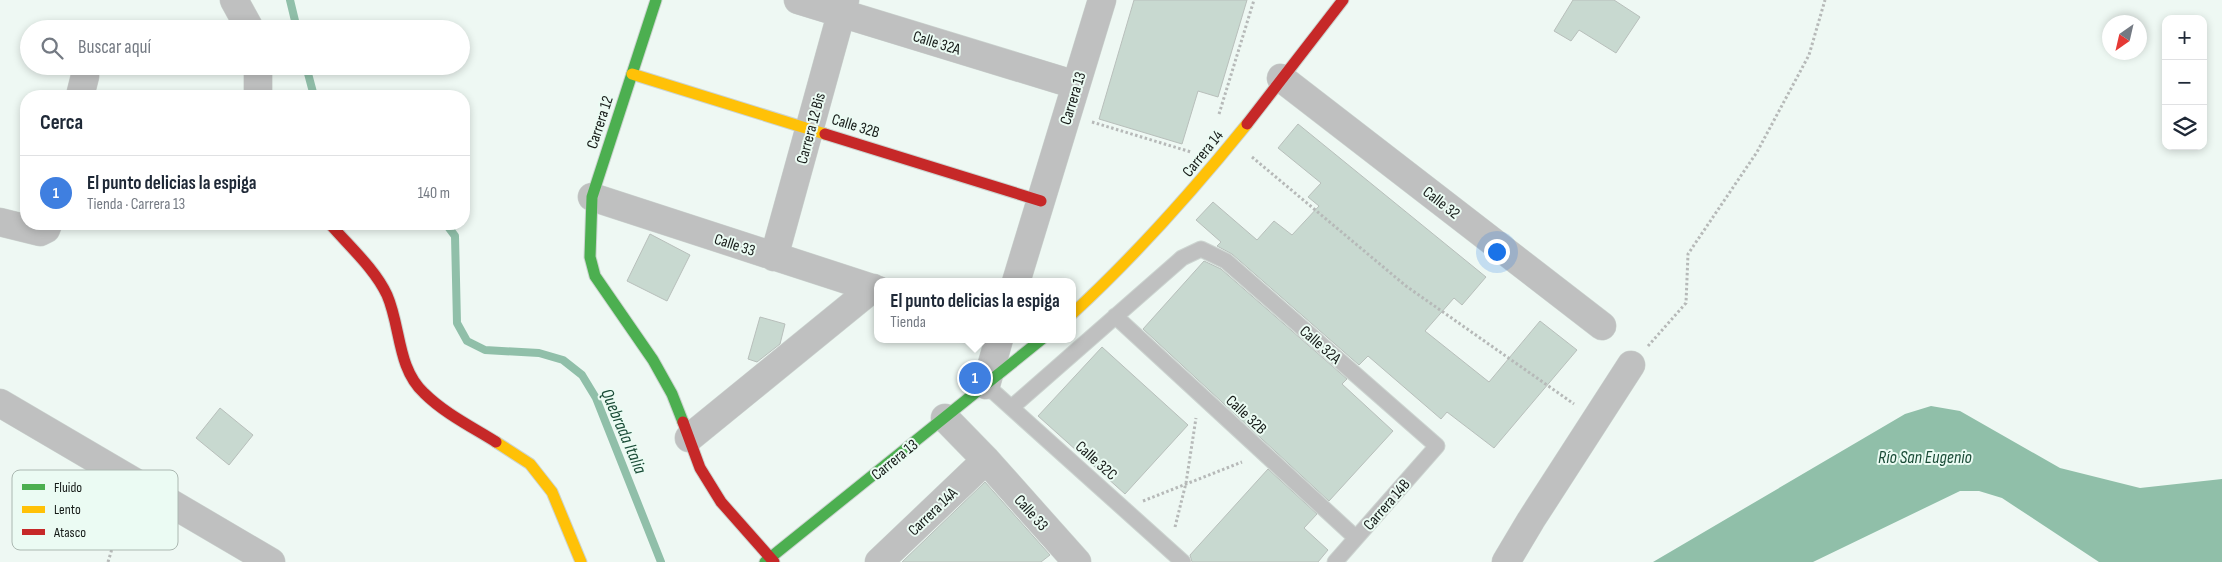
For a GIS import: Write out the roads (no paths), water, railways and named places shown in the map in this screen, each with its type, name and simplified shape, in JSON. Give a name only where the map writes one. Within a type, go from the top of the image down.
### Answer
[{"type":"street","points":[[234,0],[245,20]]},
{"type":"street","name":"Carrera 12","points":[[656,0],[592,196],[590,257],[595,276],[653,360],[672,394],[700,468],[721,502],[770,561]]},
{"type":"street","name":"Calle 32A","points":[[798,0],[843,6],[1076,85]]},
{"type":"street","name":"Carrera 13","points":[[1017,278],[1102,0]]},
{"type":"street","name":"Carrera 14","points":[[1076,311],[1111,281],[1157,232],[1232,141],[1343,0]]},
{"type":"street","name":"Carrera 12 Bis","points":[[774,257],[843,6]]},
{"type":"street","name":"Calle 32B","points":[[632,74],[1041,201]]},
{"type":"street","points":[[258,75],[258,90]]},
{"type":"street","name":"Calle 32","points":[[1281,78],[1602,326]]},
{"type":"street","name":"Calle 33","points":[[592,196],[874,289]]},
{"type":"street","points":[[0,222],[20,227]]},
{"type":"street","points":[[32,230],[40,232],[44,230]]},
{"type":"street","points":[[335,230],[375,276],[386,293],[395,316],[406,368],[424,392],[456,417],[530,464],[552,492],[581,562]]},
{"type":"street","points":[[689,438],[874,290]]},
{"type":"street","points":[[986,385],[998,343]]},
{"type":"street","points":[[986,385],[1037,343]]},
{"type":"street","points":[[1506,562],[1631,365]]},
{"type":"street","name":"Carrera 13","points":[[770,561],[986,385]]},
{"type":"street","points":[[0,403],[113,470]]},
{"type":"street","name":"Calle 33","points":[[945,418],[986,460],[1075,561]]},
{"type":"street","name":"Carrera 14A","points":[[878,562],[986,460]]},
{"type":"street","points":[[178,508],[271,562]]},
{"type":"lane","name":"Calle 32A","points":[[1115,316],[1182,258],[1201,249],[1226,260],[1436,446]]},
{"type":"lane","name":"Calle 32B","points":[[1115,316],[1356,538]]},
{"type":"lane","points":[[1012,407],[1115,316]]},
{"type":"lane","name":"Calle 32C","points":[[986,385],[1183,562]]},
{"type":"lane","name":"Carrera 14B","points":[[1335,562],[1436,446]]},
{"type":"water","name":"Río San Eugenio","points":[[1931,406],[1960,411],[2060,468],[2140,488],[2222,479],[2222,562],[2099,562],[2002,498],[1979,491],[1960,491],[1813,562],[1653,562],[1905,414]]},
{"type":"waterway","name":"Quebrada Italia","points":[[290,0],[295,20]]},
{"type":"waterway","name":"Quebrada Italia","points":[[308,75],[312,90]]},
{"type":"waterway","name":"Quebrada Italia","points":[[450,230],[455,236],[457,323],[467,341],[485,350],[539,353],[563,360],[582,375],[596,398],[661,562]]},
{"type":"place","name":"El punto delicias la espiga","points":[[975,378]]}]
